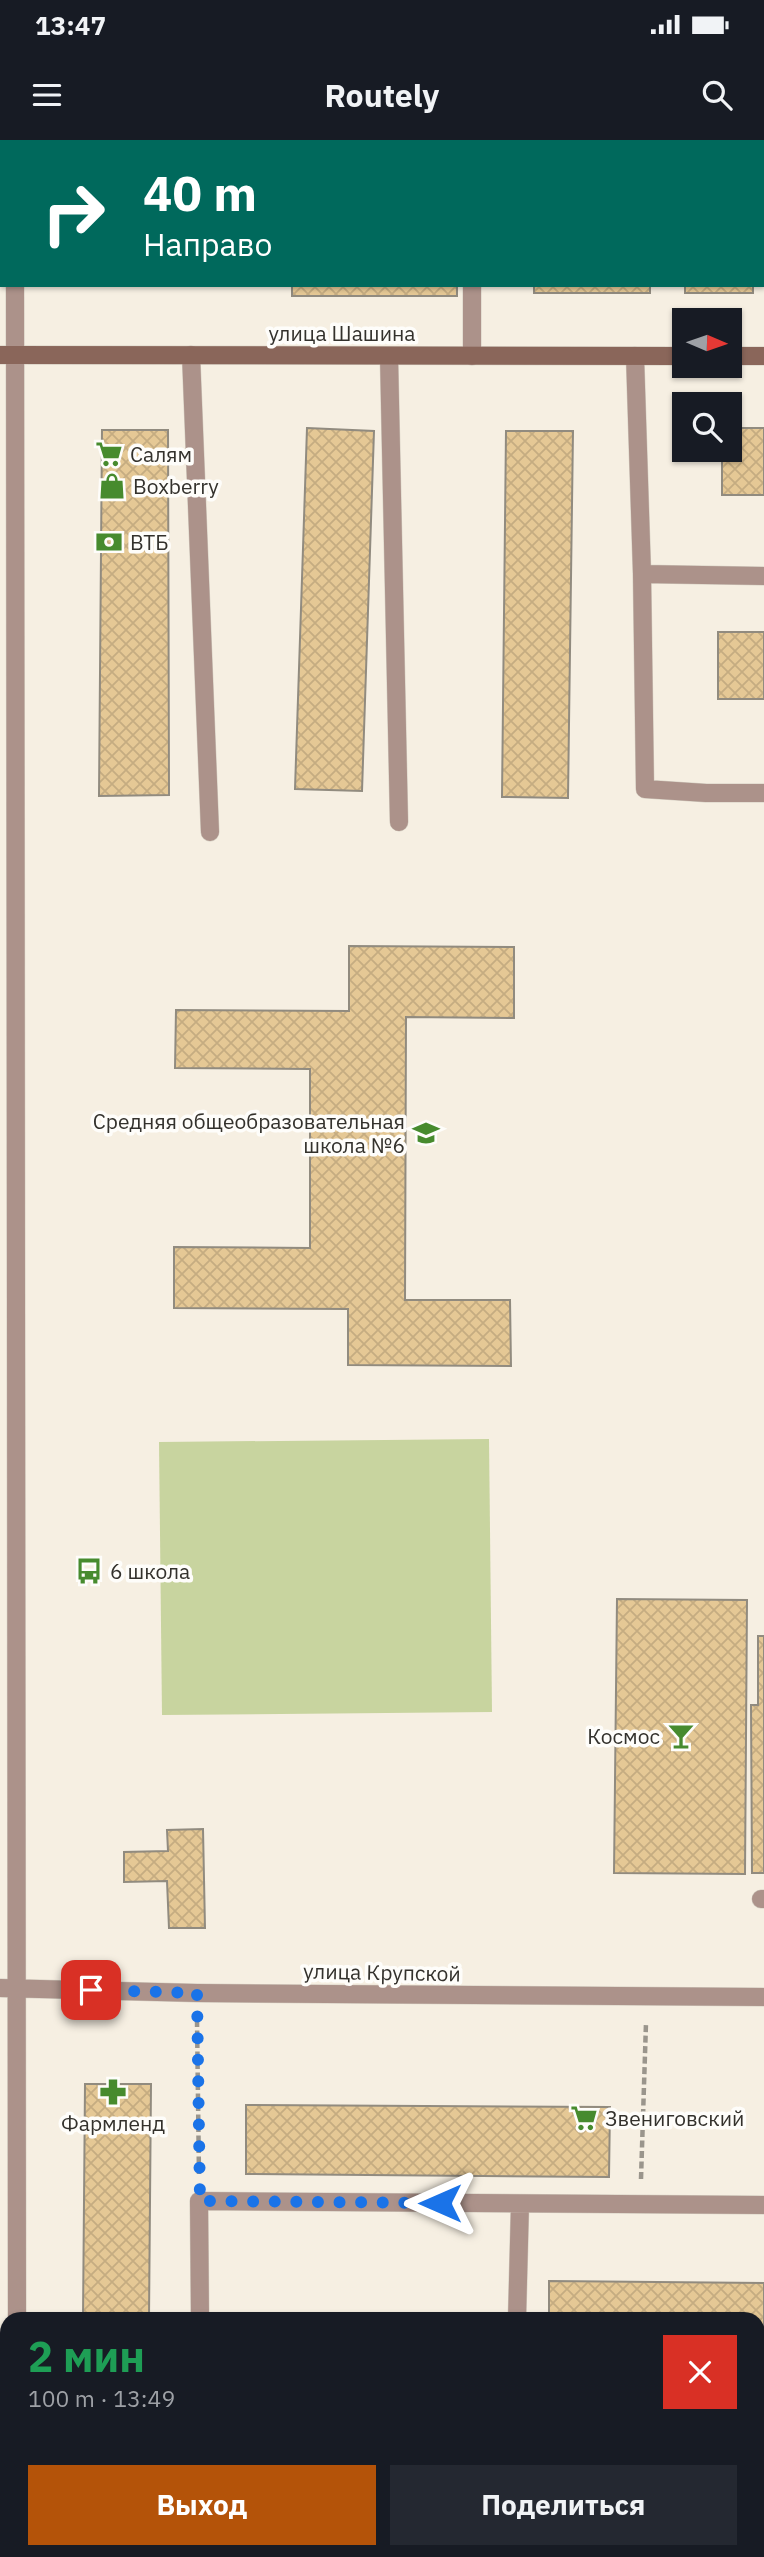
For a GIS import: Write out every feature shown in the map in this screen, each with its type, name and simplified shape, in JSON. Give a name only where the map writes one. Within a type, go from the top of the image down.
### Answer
[{"type":"main road","name":"улица Шашина","points":[[8,355],[672,356]]},
{"type":"main road","points":[[742,356],[764,356]]},
{"type":"street","points":[[15,287],[8,355],[8,1988],[17,2312]]},
{"type":"street","points":[[472,287],[472,356]]},
{"type":"street","points":[[191,355],[210,832]]},
{"type":"street","points":[[389,356],[399,822]]},
{"type":"street","points":[[635,356],[645,789],[764,793]]},
{"type":"street","points":[[642,574],[764,576]]},
{"type":"street","name":"улица Крупской","points":[[8,1988],[197,1993],[764,1997]]},
{"type":"street","points":[[200,2312],[200,2201],[764,2205]]},
{"type":"street","points":[[517,2312],[520,2204]]},
{"type":"path","points":[[197,1993],[200,2201]]},
{"type":"path","points":[[641,2204],[647,1997]]},
{"type":"green space","points":[[489,1439],[492,1712],[162,1715],[159,1442]]},
{"type":"building","points":[[292,287],[457,287],[457,296],[292,296]]},
{"type":"building","points":[[534,287],[650,287],[650,293],[534,293]]},
{"type":"building","points":[[685,287],[753,287],[753,293],[685,293]]},
{"type":"building","points":[[307,428],[374,431],[362,791],[295,789]]},
{"type":"building","points":[[742,428],[764,428],[764,495],[722,495],[722,462],[742,462]]},
{"type":"building","points":[[102,430],[168,430],[169,795],[99,796]]},
{"type":"building","points":[[506,431],[573,431],[568,798],[502,797]]},
{"type":"building","points":[[718,632],[764,632],[764,699],[718,699]]},
{"type":"building","points":[[349,946],[514,947],[514,1018],[406,1017],[405,1300],[510,1300],[511,1366],[348,1365],[348,1309],[174,1308],[174,1247],[310,1248],[310,1069],[175,1068],[176,1010],[349,1011]]},
{"type":"building","name":"Космос","points":[[617,1599],[747,1600],[745,1874],[614,1873]]},
{"type":"building","points":[[758,1636],[764,1636],[764,1873],[752,1873],[751,1705],[758,1705]]},
{"type":"building","points":[[203,1829],[205,1928],[169,1928],[167,1881],[124,1882],[124,1852],[168,1851],[167,1830]]},
{"type":"building","points":[[85,2084],[151,2084],[149,2312],[83,2312]]},
{"type":"building","points":[[246,2105],[610,2107],[609,2177],[246,2174]]},
{"type":"building","points":[[549,2281],[764,2283],[764,2312],[549,2312]]},
{"type":"place","name":"Салям","points":[[109,454]]},
{"type":"place","name":"Boxberry","points":[[112,486]]},
{"type":"place","name":"ВТБ","points":[[109,542]]},
{"type":"place","name":"Средняя общеобразовательная школа №6","points":[[426,1133]]},
{"type":"place","name":"6 школа","points":[[89,1571]]},
{"type":"place","name":"Космос","points":[[681,1736]]},
{"type":"place","name":"Фармленд","points":[[113,2092]]},
{"type":"place","name":"Звениговский","points":[[584,2118]]},
{"type":"route","points":[[91,1990],[197,1993],[200,2201],[440,2203]]}]
